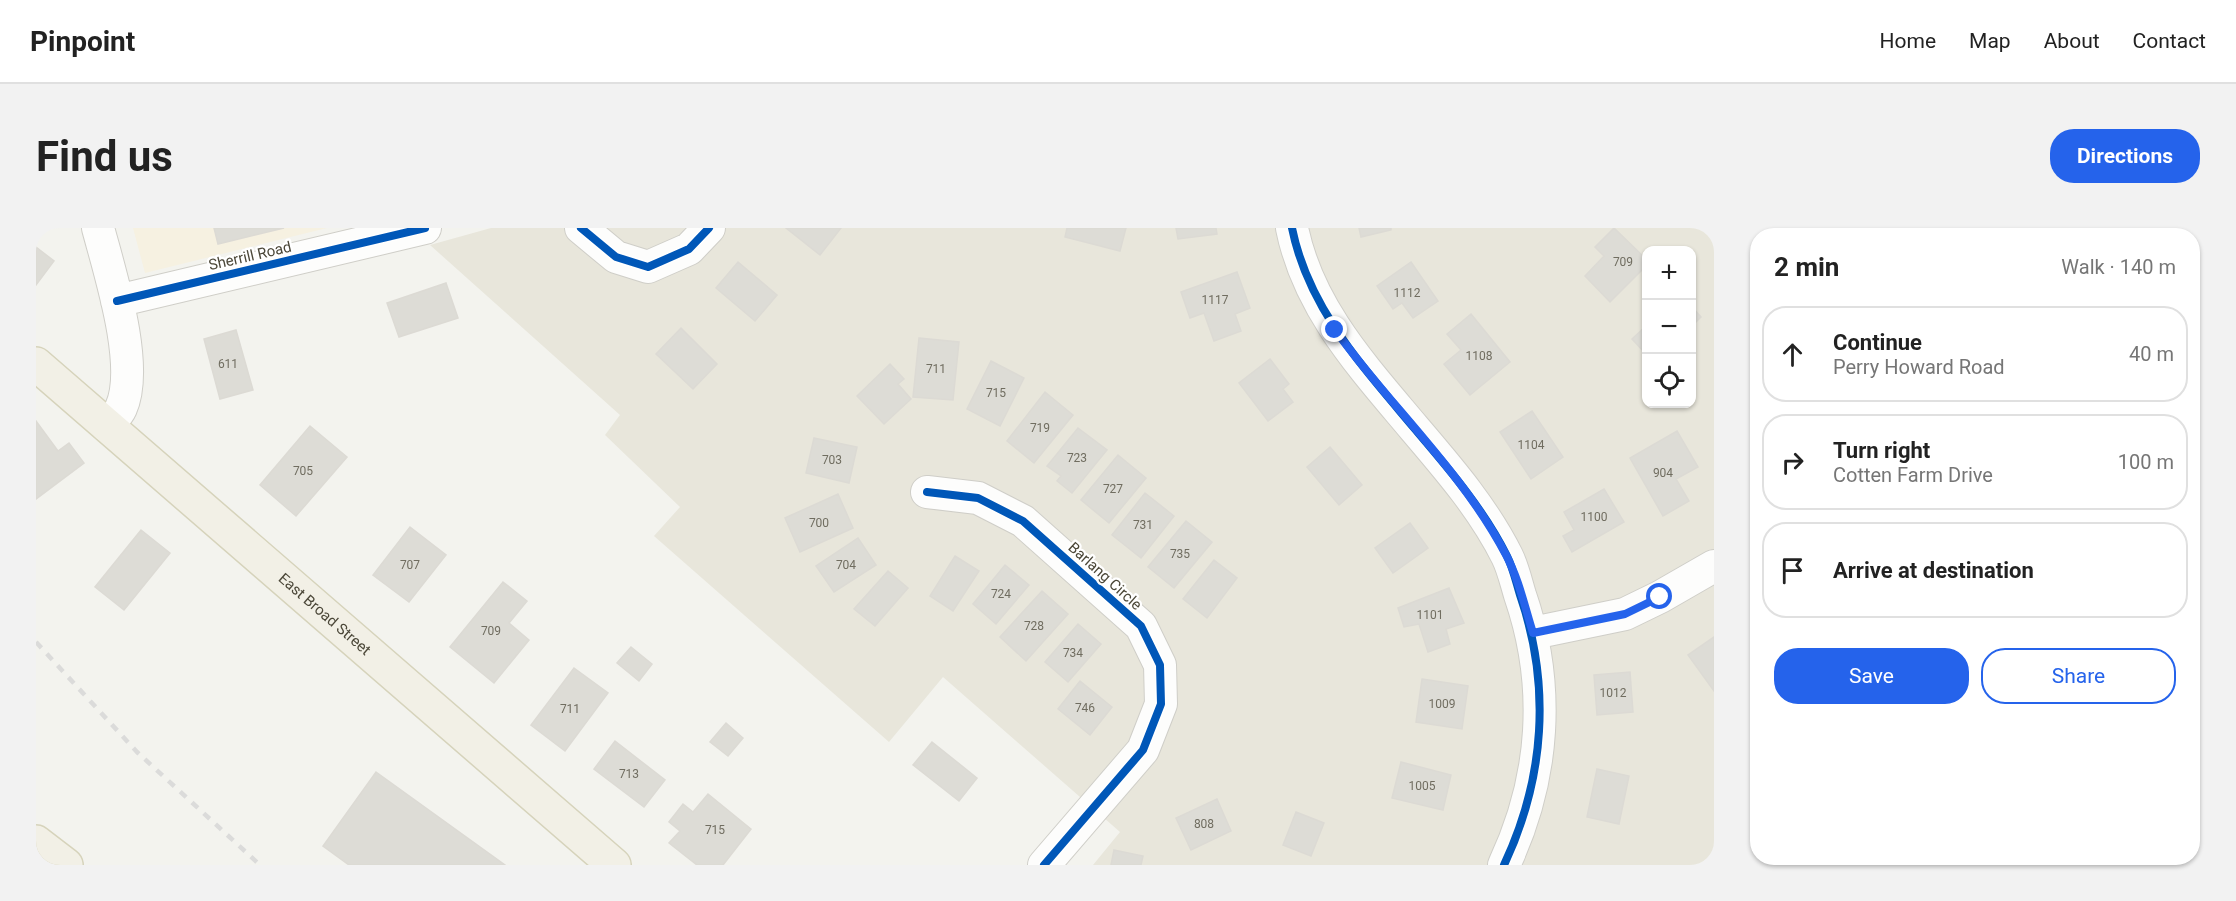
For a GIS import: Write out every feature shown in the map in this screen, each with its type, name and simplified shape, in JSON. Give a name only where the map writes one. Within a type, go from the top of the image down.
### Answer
[{"type":"main road","name":"East Broad Street","points":[[36,364],[614,865]]},
{"type":"main road","points":[[36,842],[66,865]]},
{"type":"street","points":[[98,228],[117,301],[128,371],[121,410],[106,426]]},
{"type":"street","name":"Sherrill Road","points":[[117,301],[425,228]]},
{"type":"street","points":[[581,228],[616,258],[648,267],[689,249],[709,228]]},
{"type":"street","points":[[1292,228],[1296,249],[1314,291],[1335,330],[1464,488],[1487,522],[1508,558],[1533,633],[1541,720],[1528,801],[1504,865]]},
{"type":"street","name":"Barlang Circle","points":[[927,492],[978,498],[1023,521],[1141,626],[1160,665],[1161,704],[1143,750],[1044,865]]},
{"type":"street","points":[[1533,633],[1625,614],[1714,566]]},
{"type":"shaded area","points":[[133,228],[327,228],[145,273]]},
{"type":"shaded area","points":[[491,228],[1714,228],[1714,865],[1093,865],[1120,832],[943,677],[889,742],[654,536],[680,507],[605,435],[620,415],[430,245]]},
{"type":"building","points":[[214,228],[284,228],[218,244]]},
{"type":"building","points":[[786,228],[841,228],[820,255]]},
{"type":"building","points":[[1067,228],[1126,228],[1120,251],[1065,237]]},
{"type":"building","points":[[1176,228],[1216,228],[1217,234],[1178,239]]},
{"type":"building","points":[[1359,228],[1391,228],[1391,230],[1361,237]]},
{"type":"building","points":[[1614,228],[1642,255],[1642,270],[1610,302],[1585,276],[1604,256],[1595,247]]},
{"type":"building","points":[[36,247],[54,261],[36,285]]},
{"type":"building","points":[[738,262],[777,295],[755,321],[716,288]]},
{"type":"building","points":[[1411,262],[1438,301],[1413,318],[1402,303],[1393,309],[1377,286]]},
{"type":"building","points":[[1237,272],[1250,308],[1235,314],[1241,331],[1214,341],[1204,313],[1190,318],[1181,292]]},
{"type":"building","points":[[446,283],[458,318],[399,337],[387,303]]},
{"type":"building","points":[[1696,311],[1701,317],[1696,322]]},
{"type":"building","points":[[1471,314],[1510,362],[1470,395],[1444,364],[1461,350],[1447,334]]},
{"type":"building","points":[[681,328],[717,364],[693,389],[656,354]]},
{"type":"building","points":[[236,330],[253,390],[220,399],[204,339]]},
{"type":"building","points":[[1642,330],[1642,350],[1632,339]]},
{"type":"building","points":[[919,338],[959,342],[953,400],[913,397]]},
{"type":"building","points":[[1270,359],[1289,384],[1283,389],[1293,402],[1268,421],[1239,383]]},
{"type":"building","points":[[991,361],[1024,378],[1000,426],[967,409]]},
{"type":"building","points":[[890,364],[904,379],[898,384],[911,399],[884,424],[857,396]]},
{"type":"building","points":[[1045,392],[1073,415],[1034,463],[1007,441]]},
{"type":"building","points":[[1532,411],[1563,457],[1531,479],[1500,432]]},
{"type":"building","points":[[36,421],[58,451],[69,443],[84,463],[36,499]]},
{"type":"building","points":[[310,426],[347,457],[296,516],[260,485]]},
{"type":"building","points":[[1078,428],[1107,450],[1072,493],[1057,481],[1061,476],[1047,466]]},
{"type":"building","points":[[1677,431],[1698,467],[1676,479],[1689,501],[1663,516],[1630,458]]},
{"type":"building","points":[[814,438],[857,447],[849,483],[806,473]]},
{"type":"building","points":[[1330,447],[1362,485],[1339,505],[1307,467]]},
{"type":"building","points":[[1118,455],[1146,478],[1109,523],[1081,500]]},
{"type":"building","points":[[1604,489],[1624,522],[1572,552],[1563,536],[1574,530],[1564,512]]},
{"type":"building","points":[[1145,493],[1174,516],[1141,558],[1112,535]]},
{"type":"building","points":[[838,494],[853,528],[800,552],[785,518]]},
{"type":"building","points":[[1186,521],[1212,542],[1174,588],[1148,567]]},
{"type":"building","points":[[1410,523],[1428,548],[1393,573],[1375,548]]},
{"type":"building","points":[[410,527],[446,555],[409,602],[373,575]]},
{"type":"building","points":[[141,530],[170,553],[124,610],[95,587]]},
{"type":"building","points":[[858,538],[876,565],[834,592],[816,566]]},
{"type":"building","points":[[955,556],[979,571],[953,611],[930,596]]},
{"type":"building","points":[[1214,560],[1237,578],[1207,618],[1183,599]]},
{"type":"building","points":[[1005,565],[1029,585],[996,624],[973,604]]},
{"type":"building","points":[[888,571],[908,588],[875,626],[854,609]]},
{"type":"building","points":[[503,582],[527,601],[509,623],[529,640],[494,683],[450,647]]},
{"type":"building","points":[[1449,588],[1464,623],[1446,629],[1450,644],[1428,652],[1419,624],[1404,627],[1398,608]]},
{"type":"building","points":[[1042,591],[1068,614],[1026,661],[1000,637]]},
{"type":"building","points":[[1078,624],[1101,644],[1068,682],[1045,662]]},
{"type":"building","points":[[1714,637],[1714,691],[1688,655]]},
{"type":"building","points":[[631,647],[652,664],[639,681],[617,663]]},
{"type":"building","points":[[574,668],[608,693],[565,751],[531,725]]},
{"type":"building","points":[[1630,672],[1633,712],[1597,715],[1594,675]]},
{"type":"building","points":[[1422,679],[1468,686],[1462,729],[1416,722]]},
{"type":"building","points":[[1080,681],[1112,707],[1090,735],[1058,709]]},
{"type":"building","points":[[726,723],[743,738],[728,756],[710,742]]},
{"type":"building","points":[[615,741],[665,780],[644,807],[594,769]]},
{"type":"building","points":[[932,742],[977,778],[959,801],[913,765]]},
{"type":"building","points":[[1401,762],[1451,775],[1443,810],[1392,798]]},
{"type":"building","points":[[1597,769],[1629,776],[1619,824],[1587,817]]},
{"type":"building","points":[[376,772],[505,865],[349,865],[323,846]]},
{"type":"building","points":[[708,794],[751,829],[723,865],[697,865],[669,843],[680,831],[669,822],[683,804],[693,812]]},
{"type":"building","points":[[1217,799],[1231,831],[1191,850],[1176,818]]},
{"type":"building","points":[[1296,812],[1324,823],[1311,856],[1283,845]]},
{"type":"building","points":[[1114,850],[1143,856],[1141,865],[1111,865]]},
{"type":"railway","points":[[36,642],[137,752],[260,865]]},
{"type":"cycle path","points":[[117,301],[425,228]]},
{"type":"cycle path","points":[[581,228],[616,257],[648,267],[689,249],[709,228]]},
{"type":"cycle path","points":[[1292,228],[1311,284],[1340,335],[1476,505],[1498,538],[1513,570],[1530,629],[1536,663],[1539,731],[1528,799],[1518,832],[1504,865]]},
{"type":"cycle path","points":[[927,492],[978,498],[1023,521],[1141,626],[1160,665],[1161,704],[1143,750],[1044,865]]},
{"type":"route","points":[[1335,330],[1464,488],[1487,522],[1508,558],[1533,633],[1625,614],[1660,597]]}]
